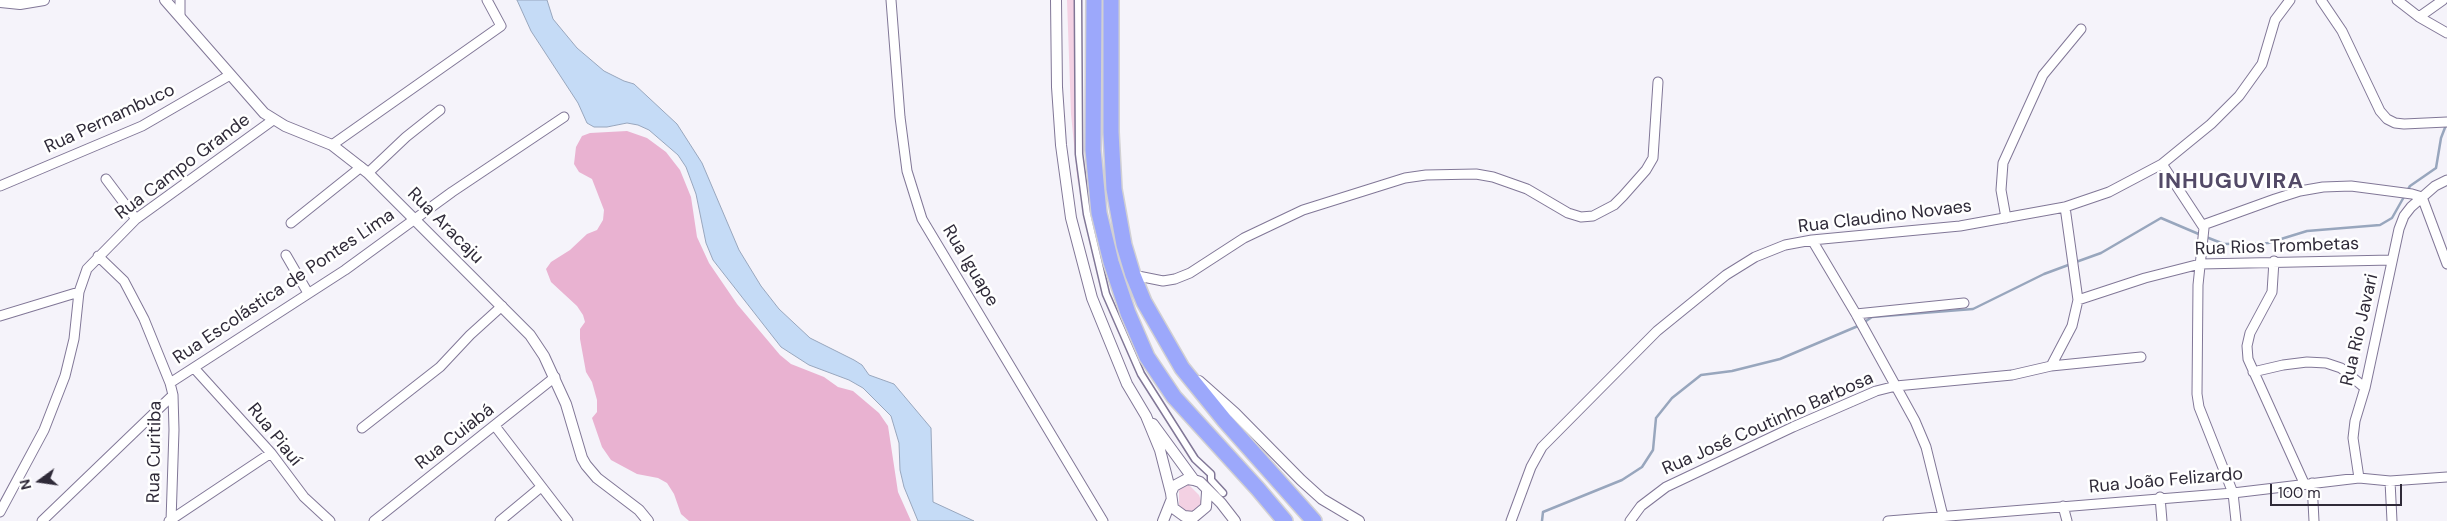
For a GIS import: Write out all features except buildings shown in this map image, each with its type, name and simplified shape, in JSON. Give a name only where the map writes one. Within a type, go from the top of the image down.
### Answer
[{"type":"highway","points":[[1094,0],[1093,150],[1099,213],[1111,262],[1128,313],[1147,357],[1174,397],[1285,521]]},
{"type":"highway","points":[[1111,0],[1111,132],[1114,189],[1124,245],[1144,302],[1182,368],[1225,421],[1314,521]]},
{"type":"highway","points":[[1111,25],[1115,0]]},
{"type":"street","points":[[0,2],[20,4],[44,0]]},
{"type":"street","name":"Rua Aracaju","points":[[165,0],[248,97],[273,120],[332,145],[364,170],[415,218],[530,334],[555,377],[586,465],[597,478],[639,510],[648,521]]},
{"type":"street","points":[[180,0],[180,16]]},
{"type":"street","points":[[332,145],[501,26],[487,0]]},
{"type":"street","name":"Rua Iguape","points":[[891,0],[907,171],[922,219],[1103,521]]},
{"type":"street","points":[[1056,0],[1060,135],[1071,218],[1085,275],[1104,331],[1127,384],[1146,416],[1194,480]]},
{"type":"street","points":[[1078,0],[1079,154],[1087,214],[1106,294],[1141,374],[1190,451],[1211,474],[1211,480],[1222,493]]},
{"type":"street","name":"Rua Claudino Novaes","points":[[1511,521],[1531,467],[1542,447],[1657,331],[1726,275],[1755,257],[1785,246],[1812,240],[1960,226],[2065,207],[2109,192],[2162,164],[2211,124],[2239,96],[2262,64],[2275,20],[2290,0]]},
{"type":"street","points":[[2321,0],[2342,31],[2380,112],[2387,119],[2395,123],[2442,122]]},
{"type":"street","points":[[2397,0],[2419,17],[2447,33]]},
{"type":"street","points":[[2419,17],[2443,0]]},
{"type":"street","points":[[2006,218],[2000,190],[2003,163],[2043,76],[2081,28]]},
{"type":"street","name":"Rua Pernambuco","points":[[0,186],[142,126],[230,75]]},
{"type":"street","points":[[1134,275],[1163,281],[1175,280],[1190,273],[1244,238],[1303,210],[1405,178],[1426,175],[1476,174],[1493,177],[1527,189],[1568,213],[1581,217],[1593,216],[1614,205],[1646,170],[1653,158],[1658,82]]},
{"type":"street","points":[[292,224],[440,110]]},
{"type":"street","name":"Rua Escolástica de Pontes Lima","points":[[170,383],[345,270],[415,218],[564,117]]},
{"type":"street","name":"Rua Campo Grande","points":[[0,512],[44,430],[65,376],[74,339],[79,292],[87,269],[136,220],[273,120]]},
{"type":"street","points":[[2162,164],[2204,228],[2204,244],[2200,264],[2197,394],[2199,407],[2233,493],[2236,521]]},
{"type":"street","points":[[106,179],[136,220]]},
{"type":"street","name":"Rua Rio Javari","points":[[2359,478],[2353,438],[2355,420],[2365,388],[2392,260],[2404,216],[2422,197],[2447,180]]},
{"type":"street","points":[[2204,228],[2300,190],[2352,186],[2400,192],[2422,197],[2447,264]]},
{"type":"street","points":[[2051,366],[2072,326],[2078,300],[2065,207]]},
{"type":"street","points":[[1812,240],[1896,386],[1926,447],[1943,516]]},
{"type":"street","points":[[286,255],[308,293]]},
{"type":"street","name":"Rua Curitiba","points":[[98,256],[124,281],[144,318],[170,383],[173,395],[170,520]]},
{"type":"street","name":"Rua Rios Trombetas","points":[[2078,300],[2145,278],[2200,264],[2392,260]]},
{"type":"street","points":[[2274,261],[2272,292],[2250,333],[2248,359],[2308,483],[2314,521]]},
{"type":"street","points":[[0,316],[79,292]]},
{"type":"street","points":[[1857,316],[1964,303]]},
{"type":"street","points":[[362,428],[440,367],[470,335],[502,306]]},
{"type":"street","name":"Rua José Coutinho Barbosa","points":[[1630,521],[1641,506],[1666,487],[1683,478],[1845,403],[1876,391],[1896,386],[1980,379],[2051,366],[2141,357]]},
{"type":"street","points":[[2253,372],[2283,364],[2326,363],[2341,368],[2365,388]]},
{"type":"street","name":"Rua Piauí","points":[[194,368],[270,453],[304,497],[330,521]]},
{"type":"street","points":[[1182,368],[1215,394],[1308,487],[1322,499],[1359,521]]},
{"type":"street","name":"Rua Cuiabá","points":[[374,521],[555,377]]},
{"type":"street","points":[[42,521],[173,395]]},
{"type":"street","points":[[1146,416],[1160,450],[1171,497],[1178,513],[1194,519],[1206,507],[1208,492]]},
{"type":"street","points":[[495,426],[568,521]]},
{"type":"street","points":[[170,520],[270,453]]},
{"type":"street","name":"Rua João Felizardo","points":[[1888,521],[2160,497],[2233,493],[2359,478],[2390,481],[2447,477]]},
{"type":"street","points":[[1163,521],[1171,497],[1180,482],[1194,480],[1200,482],[1221,503],[1235,521]]},
{"type":"street","points":[[2390,481],[2392,521]]},
{"type":"street","points":[[500,521],[542,487]]},
{"type":"street","points":[[2160,497],[2162,521]]},
{"type":"street","points":[[2063,506],[2066,521]]},
{"type":"shaded area","points":[[1067,0],[1074,0],[1078,185],[1071,114]]},
{"type":"shaded area","points":[[627,131],[647,138],[666,152],[680,170],[691,197],[697,237],[709,263],[737,304],[780,355],[791,364],[824,377],[838,387],[853,391],[879,413],[888,426],[898,492],[911,521],[689,521],[681,514],[674,494],[667,483],[658,478],[637,474],[611,460],[602,447],[592,418],[597,412],[597,400],[592,382],[586,372],[580,339],[580,329],[585,322],[583,315],[577,306],[551,282],[546,269],[551,262],[570,250],[587,234],[597,230],[603,220],[604,210],[592,179],[579,172],[574,164],[576,147],[582,136],[590,133]]},
{"type":"shaded area","points":[[1185,481],[1199,495],[1201,501],[1201,506],[1194,514],[1182,511],[1179,505],[1179,489]]},
{"type":"water","points":[[517,0],[547,0],[553,19],[577,48],[604,71],[634,84],[677,124],[702,163],[739,250],[761,286],[779,309],[810,338],[862,365],[869,375],[894,384],[931,428],[933,502],[974,521],[918,521],[904,487],[900,470],[899,443],[891,416],[863,388],[849,380],[809,365],[781,347],[713,260],[706,243],[696,194],[686,167],[678,155],[649,130],[638,125],[627,123],[607,127],[594,127],[587,123],[578,103],[531,31]]},
{"type":"waterway","points":[[2407,191],[2410,186],[2436,168],[2441,138],[2446,125]]},
{"type":"waterway","points":[[2206,237],[2224,244],[2268,243],[2307,231],[2380,225],[2392,218],[2405,195]]},
{"type":"waterway","points":[[2076,262],[2101,253],[2161,218],[2201,235]]},
{"type":"waterway","points":[[1863,323],[1872,317],[1973,309],[2044,274],[2071,264]]},
{"type":"waterway","points":[[1542,521],[1543,512],[1622,480],[1642,467],[1653,450],[1656,418],[1672,398],[1701,375],[1732,371],[1780,359],[1858,326]]},
{"type":"district","name":"INHUGUVIRA","points":[[2231,182]]}]
